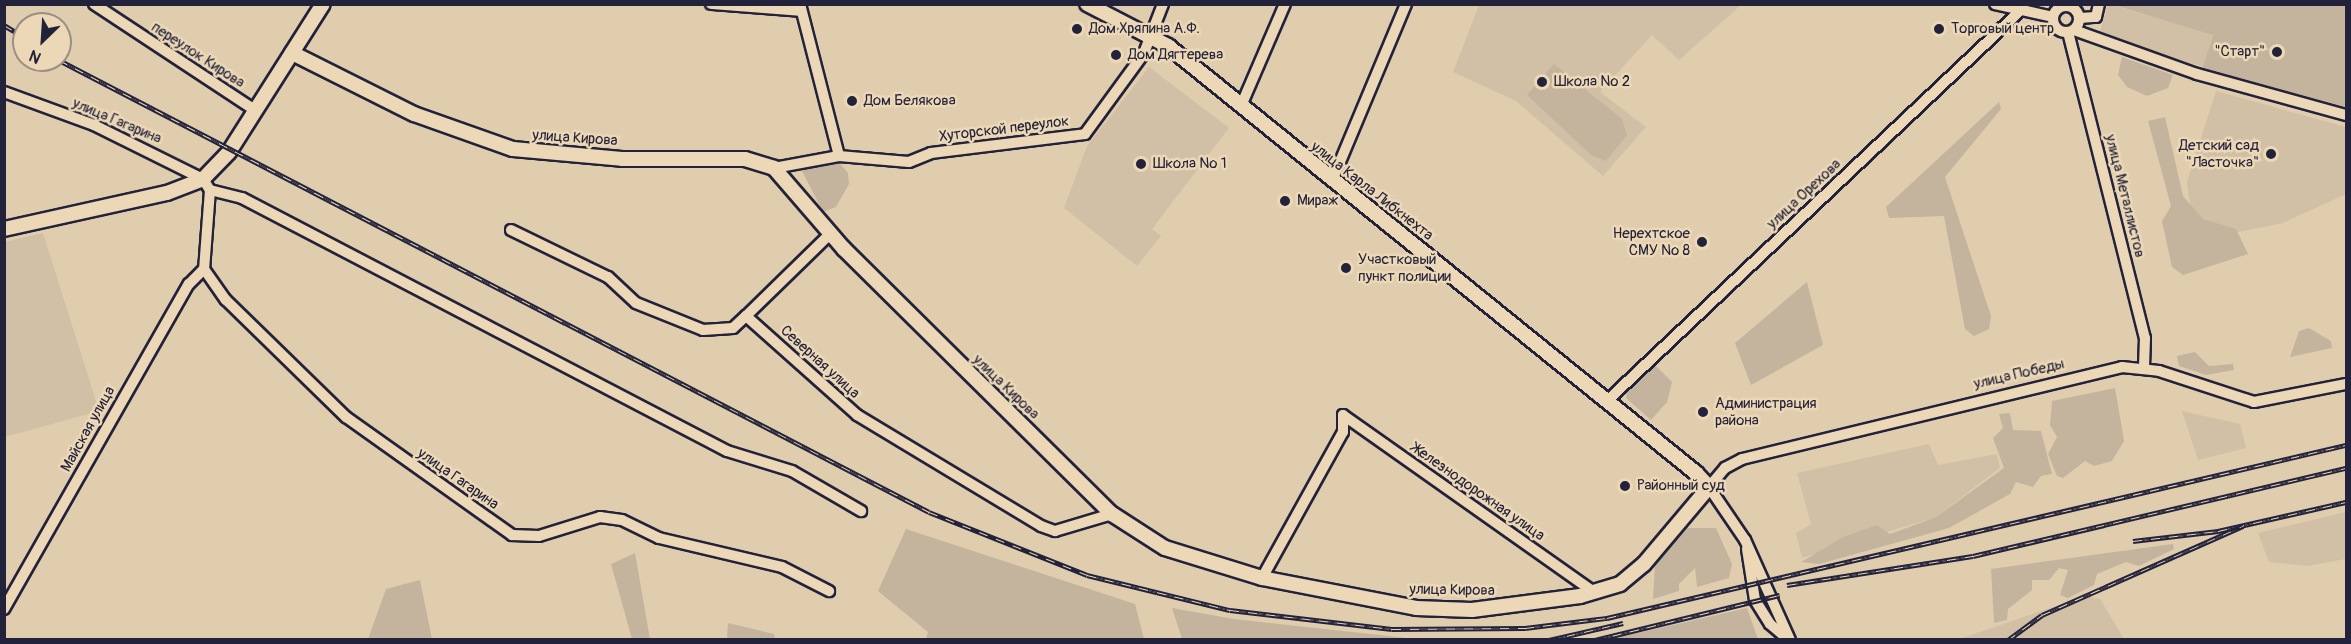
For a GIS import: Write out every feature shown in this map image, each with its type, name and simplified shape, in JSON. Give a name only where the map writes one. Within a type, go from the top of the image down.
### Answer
[{"type":"main road","name":"улица Карла Либкнехта","points":[[1087,4],[1153,35],[1332,181],[1608,399],[1709,487]]},
{"type":"main road","points":[[4,229],[207,185],[322,5]]},
{"type":"main road","name":"улица Кирова","points":[[292,53],[414,114],[513,150],[622,159],[745,159],[774,168],[831,233],[1112,514],[1165,548],[1263,578],[1416,608],[1472,610],[1595,593],[1620,584],[1644,564],[1709,487]]},
{"type":"street","name":"переулок Кирова","points":[[94,4],[255,110]]},
{"type":"street","points":[[711,4],[801,8],[839,156]]},
{"type":"street","name":"Хуторской переулок","points":[[774,168],[839,156],[909,162],[931,153],[1085,134],[1153,35],[1163,4]]},
{"type":"street","points":[[1241,105],[1285,4]]},
{"type":"street","points":[[1332,181],[1406,4]]},
{"type":"street","points":[[1995,4],[2053,17]]},
{"type":"street","points":[[2071,31],[2080,18],[2096,16],[2099,4]]},
{"type":"street","points":[[2053,17],[2067,5],[2080,18]]},
{"type":"street","name":"улица Орехова","points":[[1608,399],[2019,11]]},
{"type":"street","points":[[2053,17],[2057,28],[2197,74],[2346,115]]},
{"type":"street","name":"улица Металлистов","points":[[2071,31],[2145,338],[2144,368]]},
{"type":"street","name":"улица Гагарина","points":[[4,92],[94,125],[207,185],[242,198],[727,451],[792,471],[861,511]]},
{"type":"street","points":[[204,269],[207,185]]},
{"type":"street","points":[[511,230],[608,277],[636,303],[702,330],[733,328],[831,233]]},
{"type":"street","name":"улица Гагарина","points":[[204,269],[226,300],[346,417],[512,535],[539,536],[600,517],[622,520],[659,538],[782,567],[829,591]]},
{"type":"street","name":"Майская улица","points":[[4,609],[171,315],[204,269]]},
{"type":"street","name":"Северная улица","points":[[746,316],[857,415],[1041,526],[1055,531],[1112,514]]},
{"type":"street","name":"улица Победы","points":[[1709,487],[1725,468],[1758,454],[2013,390],[2122,367],[2144,368],[2254,402],[2346,384]]},
{"type":"street","name":"Железнодорожная улица","points":[[1263,578],[1343,432],[1343,415],[1595,593]]},
{"type":"street","points":[[1709,487],[1745,540],[1755,600],[1770,624],[1789,639]]},
{"type":"shaded area","points":[[2108,4],[2213,34],[2203,67],[2099,37]]},
{"type":"shaded area","name":"Школа № 2","points":[[1479,5],[1741,5],[1679,60],[1652,35],[1600,92],[1646,127],[1603,176],[1516,101],[1453,72]]},
{"type":"shaded area","name":"\"Старт\"","points":[[2114,5],[2346,5],[2346,107],[2202,69],[2213,35]]},
{"type":"shaded area","points":[[2122,57],[2173,75],[2168,88],[2147,96],[2127,87],[2118,75]]},
{"type":"shaded area","points":[[1554,64],[1622,119],[1627,135],[1606,161],[1591,155],[1527,95]]},
{"type":"shaded area","name":"Школа № 1","points":[[1149,67],[1229,128],[1152,229],[1161,236],[1137,266],[1064,208],[1087,146]]},
{"type":"shaded area","name":"Детский сад \"Ласточка\"","points":[[2216,91],[2346,127],[2346,194],[2283,223],[2219,236],[2192,219],[2187,182]]},
{"type":"shaded area","points":[[1999,102],[2001,109],[1945,177],[1991,316],[1989,329],[1974,336],[1965,329],[1944,216],[1889,218],[1886,207]]},
{"type":"shaded area","points":[[2165,117],[2183,196],[2203,219],[2236,229],[2248,254],[2183,275],[2172,267],[2162,221],[2171,206],[2148,121]]},
{"type":"shaded area","points":[[837,160],[848,173],[849,184],[836,207],[823,212],[802,171]]},
{"type":"shaded area","points":[[43,233],[99,411],[5,437],[5,242]]},
{"type":"shaded area","points":[[1807,282],[1823,345],[1751,385],[1735,343]]},
{"type":"shaded area","points":[[2309,328],[2331,341],[2332,348],[2290,357],[2299,331]]},
{"type":"shaded area","points":[[2195,352],[2209,366],[2233,364],[2234,370],[2206,375],[2179,366],[2177,356]]},
{"type":"shaded area","points":[[1654,364],[1672,382],[1667,402],[1651,420],[1626,398],[1627,389]]},
{"type":"shaded area","points":[[2115,388],[2124,441],[2112,461],[2094,466],[2085,461],[2063,478],[2057,476],[2048,454],[2057,437],[2050,425],[2052,401]]},
{"type":"shaded area","points":[[2182,411],[2240,424],[2246,448],[2198,460]]},
{"type":"shaded area","points":[[2010,413],[2013,430],[2041,431],[2052,474],[2041,476],[2033,487],[2016,482],[2010,494],[1949,528],[1819,564],[1801,562],[1843,537],[1877,525],[1890,534],[1936,517],[2004,468],[1993,438],[2003,428],[1999,414]]},
{"type":"shaded area","points":[[1929,444],[1938,465],[1997,454],[2000,468],[1936,517],[1802,558],[1796,533],[1811,524],[1797,473]]},
{"type":"shaded area","points":[[2346,512],[2346,559],[2307,566],[2269,562],[2258,533]]},
{"type":"shaded area","points":[[1687,528],[1716,528],[1732,564],[1729,578],[1697,587],[1695,568],[1679,584],[1679,591],[1653,599],[1655,564]]},
{"type":"shaded area","points":[[906,529],[1135,604],[1144,639],[926,639],[928,632],[878,591]]},
{"type":"shaded area","points":[[2173,544],[2174,549],[2139,566],[2126,562],[2097,574],[2094,585],[2068,598],[2060,595],[2068,570],[2059,568],[2049,580],[2032,580],[2032,590],[2008,609],[2007,620],[1994,623],[1991,569]]},
{"type":"shaded area","points":[[635,553],[650,639],[632,639],[611,564]]},
{"type":"shaded area","points":[[420,580],[432,639],[368,639],[386,589]]},
{"type":"shaded area","points":[[2086,596],[2100,599],[2124,639],[1959,639]]},
{"type":"shaded area","points":[[1172,608],[1234,619],[1416,639],[1182,639]]},
{"type":"shaded area","points":[[1747,608],[1758,639],[1612,639]]},
{"type":"shaded area","points":[[728,623],[774,634],[775,639],[727,639]]},
{"type":"railway","points":[[4,25],[12,30]]},
{"type":"railway","points":[[72,67],[929,512],[1087,575],[1230,610],[1392,629],[1525,628],[1607,618],[2346,445]]},
{"type":"railway","points":[[1787,585],[1973,556],[2346,468]]},
{"type":"railway","points":[[2133,541],[2218,531],[2346,502]]},
{"type":"railway","points":[[2008,640],[2042,615],[2243,526]]},
{"type":"railway","points":[[1595,640],[1780,595]]},
{"type":"railway","points":[[1549,640],[1623,623]]},
{"type":"place","name":"Дом Хряпина А.Ф.","points":[[1077,29]]},
{"type":"place","name":"Торговый центр","points":[[1939,29]]},
{"type":"place","name":"\"Старт\"","points":[[2277,52]]},
{"type":"place","name":"Дом Дягтерева","points":[[1116,55]]},
{"type":"place","name":"Школа № 2","points":[[1542,82]]},
{"type":"place","name":"Дом Белякова","points":[[852,101]]},
{"type":"place","name":"Детский сад \"Ласточка\"","points":[[2271,154]]},
{"type":"place","name":"Школа № 1","points":[[1141,164]]},
{"type":"place","name":"Мираж","points":[[1285,201]]},
{"type":"place","name":"Нерехтское СМУ № 8","points":[[1702,242]]},
{"type":"place","name":"Участковый пункт полиции","points":[[1346,268]]},
{"type":"place","name":"Администрация района","points":[[1703,412]]},
{"type":"place","name":"Районный суд","points":[[1625,486]]}]
